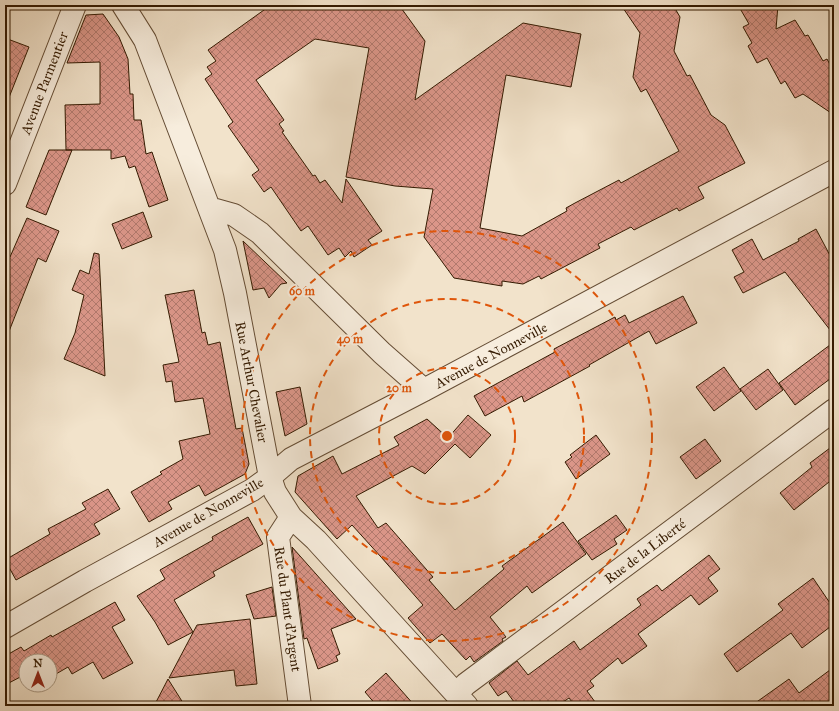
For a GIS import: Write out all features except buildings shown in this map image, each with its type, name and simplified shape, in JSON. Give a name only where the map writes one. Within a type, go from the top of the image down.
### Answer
[{"type":"street","name":"Avenue Parmentier","points":[[5,184],[75,5]]},
{"type":"street","name":"Rue Arthur Chevalier","points":[[124,5],[145,40],[225,250],[235,293],[270,477],[275,492],[291,517],[316,540],[462,700]]},
{"type":"street","name":"Avenue de Nonneville","points":[[5,627],[85,581],[252,490],[291,459],[424,390],[834,171]]},
{"type":"street","points":[[209,208],[234,215],[260,233],[382,353],[424,390]]},
{"type":"street","name":"Rue de la Liberté","points":[[462,700],[473,679],[834,410]]},
{"type":"street","name":"Rue du Plant d'Argent","points":[[291,517],[278,537],[300,706]]}]
